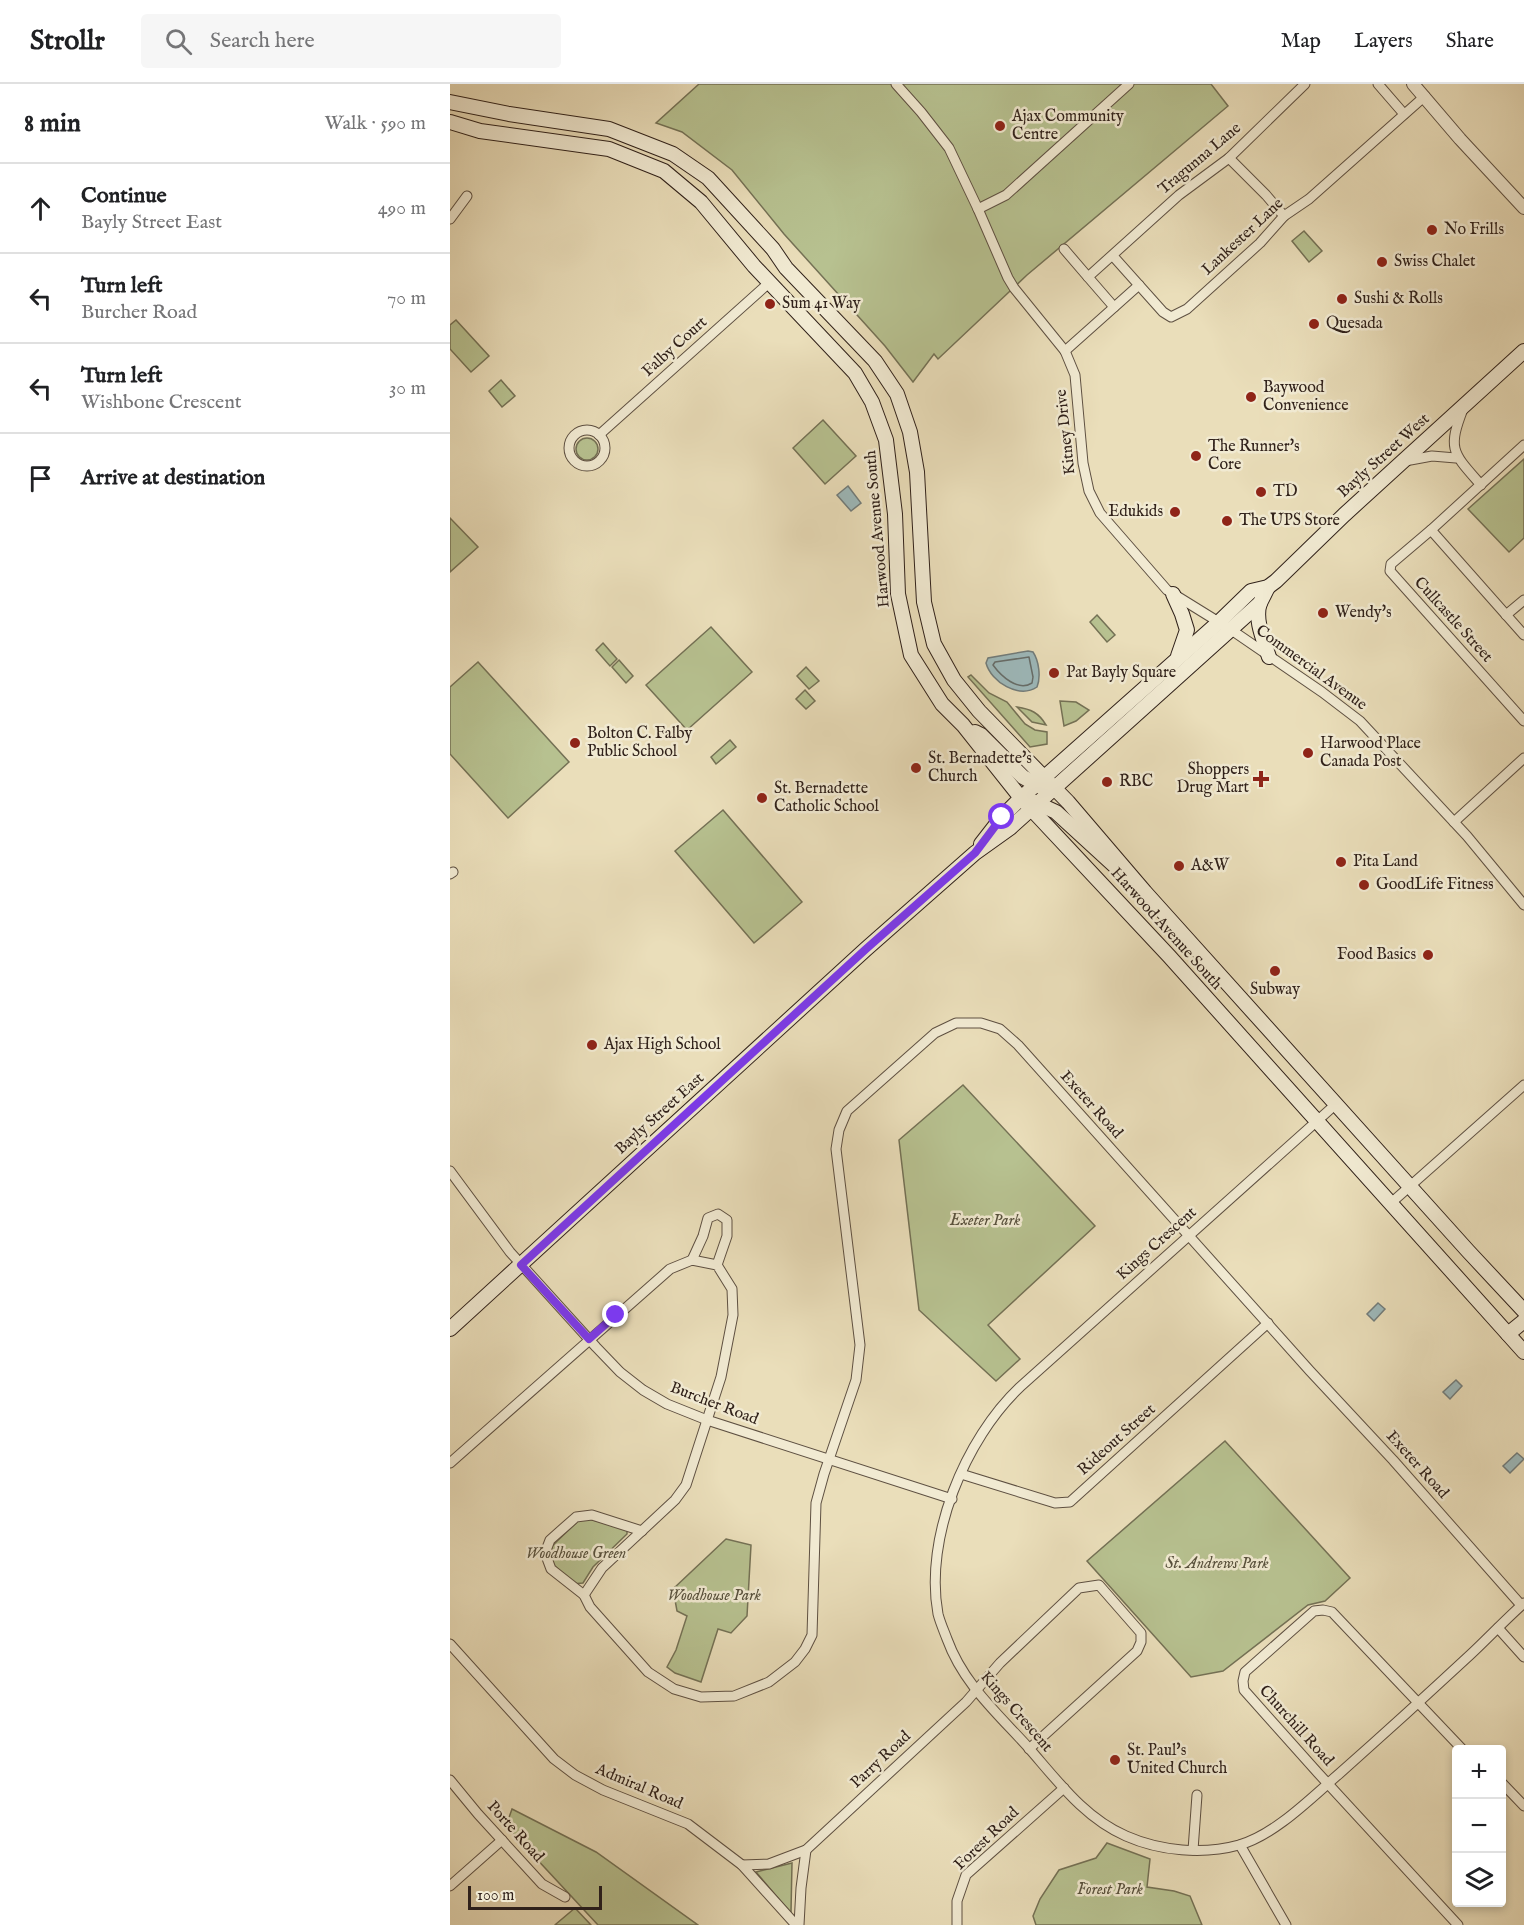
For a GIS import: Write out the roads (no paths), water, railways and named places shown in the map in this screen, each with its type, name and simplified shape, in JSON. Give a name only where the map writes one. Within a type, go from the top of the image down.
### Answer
[{"type":"main road","points":[[450,102],[509,114],[609,129],[673,154],[708,178],[773,249],[786,268],[875,362],[897,394],[910,432],[917,472],[924,602],[934,644],[954,680],[979,711],[1046,789],[1054,788]]},
{"type":"main road","name":"Harwood Avenue South","points":[[450,122],[480,131],[609,149],[664,171],[701,202],[770,282],[855,373],[872,402],[886,440],[895,513],[898,594],[910,655],[942,704],[963,725],[1021,798],[1035,806],[1524,1352]]},
{"type":"main road","points":[[770,282],[786,268]]},
{"type":"main road","name":"Bayly Street West","points":[[1021,798],[1177,658],[1260,603],[1268,587],[1524,351]]},
{"type":"main road","name":"Bayly Street West","points":[[1035,806],[1150,704],[1225,626],[1251,591],[1268,587]]},
{"type":"main road","points":[[1173,594],[1187,630],[1177,658]]},
{"type":"main road","points":[[1260,603],[1260,629],[1269,657]]},
{"type":"main road","points":[[963,725],[981,735],[1023,777],[1039,781]]},
{"type":"main road","name":"Harwood Avenue South","points":[[1054,788],[1145,892],[1524,1311]]},
{"type":"main road","name":"Bayly Street East","points":[[975,853],[985,837],[1021,798]]},
{"type":"main road","points":[[1035,806],[1056,812],[1145,892]]},
{"type":"main road","name":"Bayly Street East","points":[[450,1329],[866,949],[975,853],[1010,828],[1035,806]]},
{"type":"main road","points":[[1169,956],[1192,942]]},
{"type":"main road","points":[[1508,1334],[1524,1321]]},
{"type":"street","name":"Kitney Drive","points":[[896,84],[949,148],[1014,288],[1065,351],[1075,375],[1083,463],[1089,491],[1100,513],[1167,590],[1225,626]]},
{"type":"street","points":[[978,209],[1006,195],[1129,84]]},
{"type":"street","name":"Tragunna Lane","points":[[1088,277],[1179,195],[1229,158],[1305,84]]},
{"type":"street","points":[[1378,84],[1404,114]]},
{"type":"street","points":[[1413,84],[1460,140],[1524,208]]},
{"type":"street","name":"Lankester Lane","points":[[1113,256],[1163,312],[1172,316],[1187,309],[1260,243],[1284,216],[1309,200],[1425,96]]},
{"type":"street","points":[[1229,158],[1284,216]]},
{"type":"street","points":[[450,219],[467,196]]},
{"type":"street","points":[[1064,249],[1114,307]]},
{"type":"street","name":"Falby Court","points":[[599,435],[770,282]]},
{"type":"street","points":[[1065,351],[1138,285]]},
{"type":"street","points":[[1464,406],[1454,432],[1453,443],[1456,458],[1481,485]]},
{"type":"street","points":[[587,430],[599,435],[605,450],[601,460],[596,464],[586,466],[575,462],[569,449],[575,435],[587,430]]},
{"type":"street","points":[[1524,445],[1431,530],[1524,635]]},
{"type":"street","points":[[1402,462],[1432,456],[1456,458]]},
{"type":"street","name":"Cullcastle Street","points":[[1431,530],[1391,564],[1390,571],[1524,721]]},
{"type":"street","points":[[1506,615],[1524,600]]},
{"type":"street","name":"Commercial Avenue","points":[[1225,626],[1322,692],[1360,721],[1454,822],[1524,905]]},
{"type":"street","points":[[1454,822],[1524,758]]},
{"type":"street","name":"Exeter Road","points":[[642,1531],[592,1515],[576,1517],[550,1540],[545,1553],[551,1569],[584,1595],[590,1607],[648,1672],[674,1689],[701,1697],[734,1696],[769,1682],[795,1662],[812,1635],[816,1503],[856,1380],[860,1345],[836,1149],[839,1130],[847,1111],[935,1033],[956,1023],[981,1023],[1000,1029],[1018,1045],[1523,1604]]},
{"type":"street","points":[[1391,1203],[1524,1085]]},
{"type":"street","name":"Kings Crescent","points":[[1336,1104],[1008,1398],[983,1430],[967,1459],[951,1499],[936,1549],[934,1575],[939,1617],[955,1659],[976,1692],[1087,1812],[1124,1836],[1167,1848],[1193,1850],[1240,1845],[1281,1823],[1419,1703],[1523,1604]]},
{"type":"street","name":"Burcher Road","points":[[450,1171],[521,1265],[620,1372],[643,1390],[667,1404],[708,1419],[951,1499]]},
{"type":"street","points":[[692,1260],[708,1218],[718,1214],[727,1220],[727,1236],[717,1265]]},
{"type":"street","points":[[450,1463],[670,1269],[692,1260],[717,1265],[732,1289],[733,1315],[721,1377],[686,1485],[675,1500],[602,1568],[584,1595]]},
{"type":"street","name":"Rideout Street","points":[[961,1474],[1055,1503],[1070,1502],[1268,1323]]},
{"type":"street","name":"Parry Road","points":[[742,1865],[768,1864],[806,1850],[976,1692],[1000,1663],[1079,1588],[1099,1585],[1141,1633],[1141,1642],[1137,1651],[1029,1749]]},
{"type":"street","name":"Churchill Road","points":[[1458,1925],[1244,1690],[1245,1672],[1314,1611],[1332,1612],[1405,1691],[1459,1745]]},
{"type":"street","points":[[1498,1628],[1524,1657]]},
{"type":"street","name":"Admiral Road","points":[[450,1644],[554,1759],[575,1775],[603,1790],[688,1824],[742,1865],[798,1925]]},
{"type":"street","name":"Porte Road","points":[[450,1780],[542,1884],[565,1898]]},
{"type":"street","points":[[1506,1787],[1524,1806]]},
{"type":"street","name":"Forest Road","points":[[957,1925],[957,1901],[966,1875],[1064,1788]]},
{"type":"street","points":[[1193,1850],[1197,1795]]},
{"type":"street","points":[[450,1886],[502,1840]]},
{"type":"street","points":[[1240,1845],[1286,1925]]},
{"type":"street","points":[[798,1925],[806,1850]]},
{"type":"water","points":[[848,486],[861,503],[851,511],[837,495]]},
{"type":"water","points":[[1033,652],[1035,656],[1039,674],[1037,687],[1030,690],[1014,690],[1007,687],[994,676],[986,663],[988,658]]},
{"type":"water","points":[[1378,1303],[1385,1309],[1374,1321],[1367,1314]]},
{"type":"water","points":[[1456,1380],[1462,1386],[1450,1399],[1443,1392]]},
{"type":"water","points":[[1517,1453],[1524,1459],[1510,1473],[1503,1466]]},
{"type":"place","name":"Ajax Community Centre","points":[[1000,126]]},
{"type":"place","name":"No Frills","points":[[1432,230]]},
{"type":"place","name":"Swiss Chalet","points":[[1382,262]]},
{"type":"place","name":"Sushi & Rolls","points":[[1342,299]]},
{"type":"place","name":"Sum 41 Way","points":[[770,304]]},
{"type":"place","name":"Quesada","points":[[1314,324]]},
{"type":"place","name":"Baywood Convenience","points":[[1251,397]]},
{"type":"place","name":"The Runner's Core","points":[[1196,456]]},
{"type":"place","name":"TD","points":[[1261,492]]},
{"type":"place","name":"Edukids","points":[[1175,512]]},
{"type":"place","name":"The UPS Store","points":[[1227,521]]},
{"type":"place","name":"Wendy's","points":[[1323,613]]},
{"type":"place","name":"Pat Bayly Square","points":[[1054,673]]},
{"type":"place","name":"Bolton C. Falby Public School","points":[[575,743]]},
{"type":"place","name":"Harwood Place Canada Post","points":[[1308,753]]},
{"type":"place","name":"St. Bernadette's Church","points":[[916,768]]},
{"type":"place","name":"Shoppers Drug Mart","points":[[1261,779]]},
{"type":"place","name":"RBC","points":[[1107,782]]},
{"type":"place","name":"St. Bernadette Catholic School","points":[[762,798]]},
{"type":"place","name":"Pita Land","points":[[1341,862]]},
{"type":"place","name":"A&W","points":[[1179,866]]},
{"type":"place","name":"GoodLife Fitness","points":[[1364,885]]},
{"type":"place","name":"Food Basics","points":[[1428,955]]},
{"type":"place","name":"Subway","points":[[1275,971]]},
{"type":"place","name":"Ajax High School","points":[[592,1045]]},
{"type":"place","name":"St. Paul's United Church","points":[[1115,1760]]},
{"type":"park label","name":"Exeter Park","points":[[985,1221]]},
{"type":"park label","name":"Woodhouse Green","points":[[576,1554]]},
{"type":"park label","name":"St. Andrews Park","points":[[1217,1564]]},
{"type":"park label","name":"Woodhouse Park","points":[[714,1596]]},
{"type":"park label","name":"Forest Park","points":[[1110,1890]]}]
